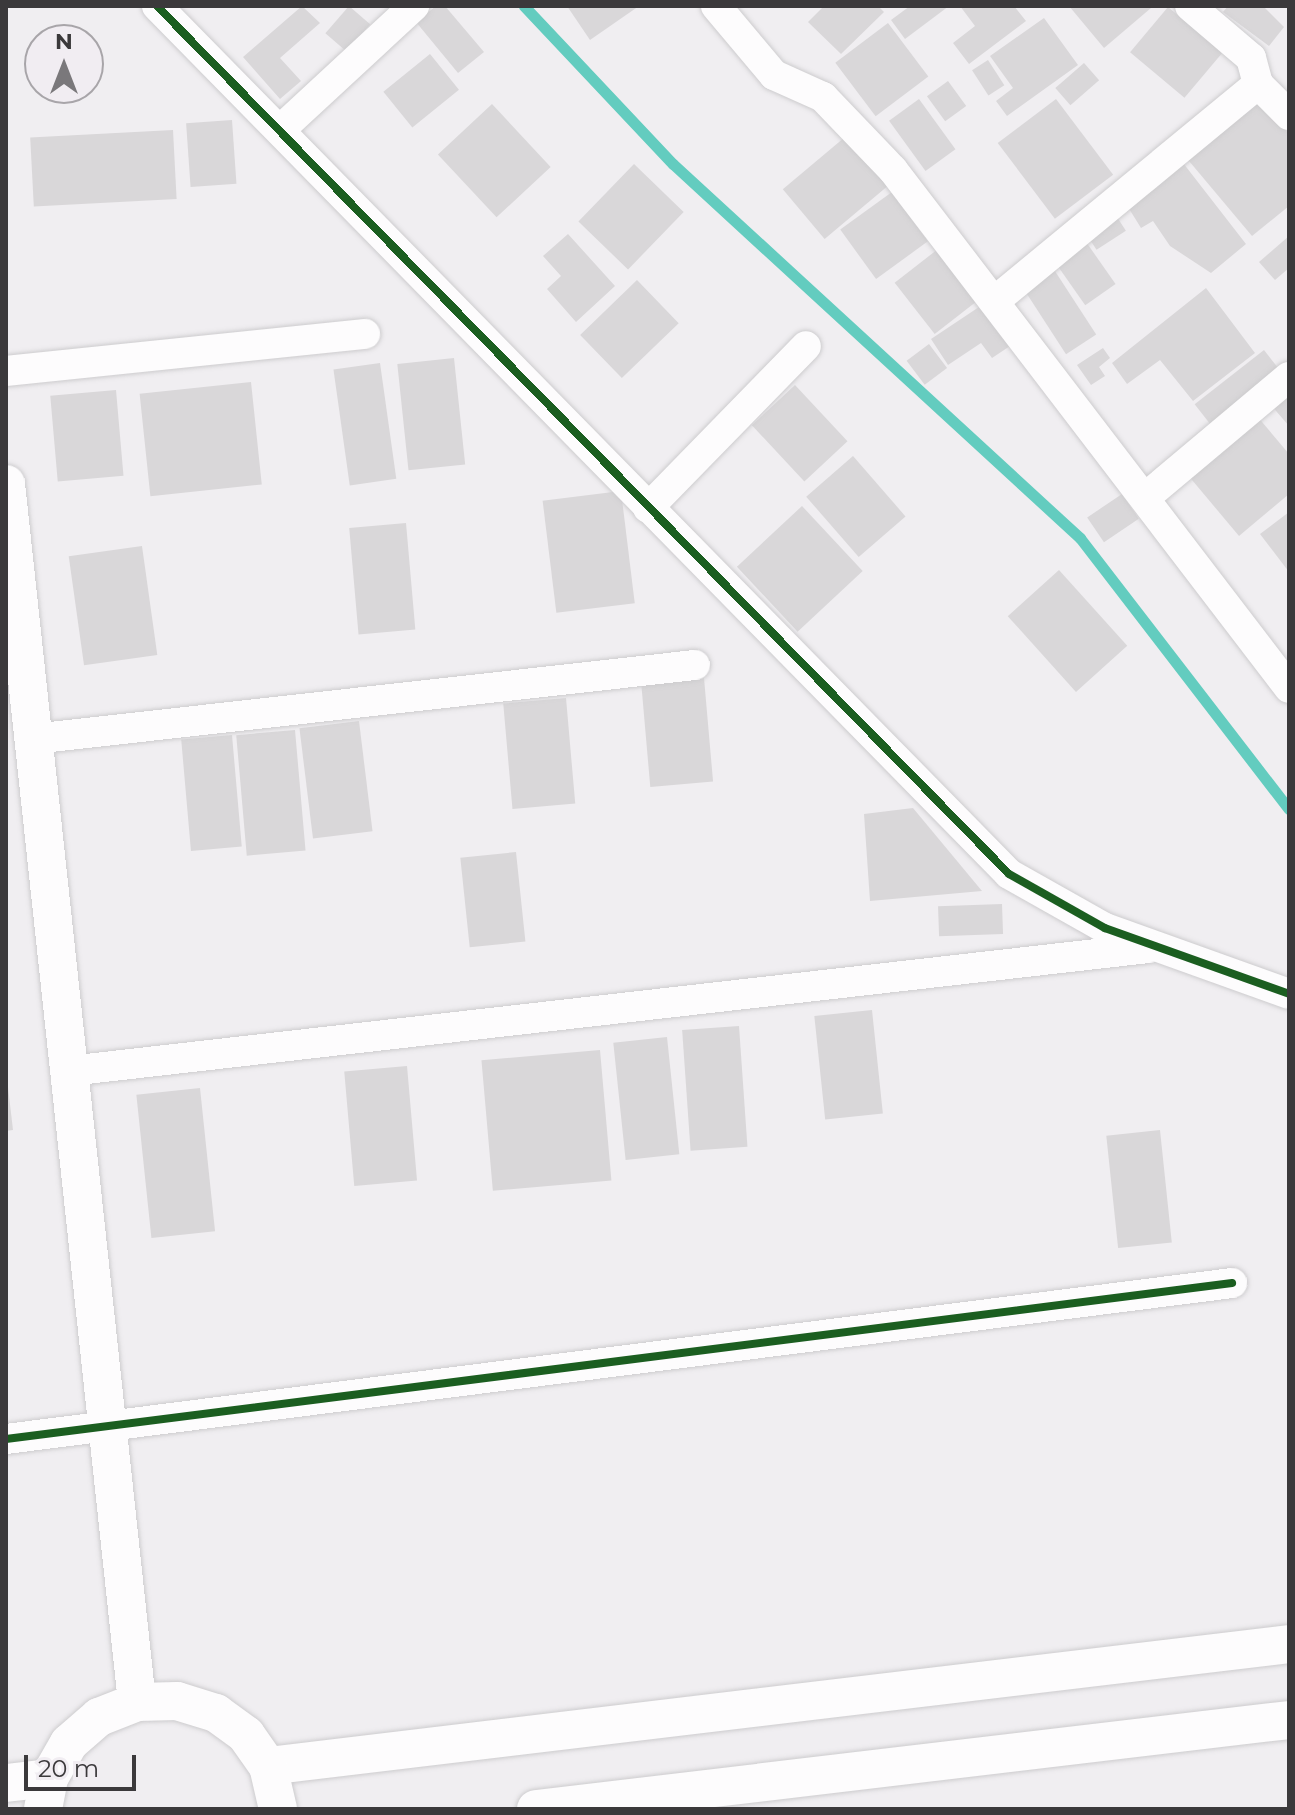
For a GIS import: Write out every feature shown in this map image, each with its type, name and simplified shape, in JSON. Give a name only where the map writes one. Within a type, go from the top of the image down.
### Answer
[{"type":"street","points":[[157,6],[1009,874],[1042,897],[1157,947],[1289,994]]},
{"type":"street","points":[[280,130],[414,6]]},
{"type":"street","points":[[716,6],[774,75],[823,97],[853,128],[996,300],[1286,679]]},
{"type":"street","points":[[1190,6],[1251,58],[1258,84],[1289,115]]},
{"type":"street","points":[[996,300],[1258,84]]},
{"type":"street","points":[[6,371],[365,334]]},
{"type":"street","points":[[648,508],[806,346]]},
{"type":"street","points":[[1147,496],[1289,377]]},
{"type":"street","points":[[6,487],[137,1702]]},
{"type":"street","points":[[33,739],[695,665]]},
{"type":"street","points":[[69,1071],[1157,947]]},
{"type":"street","points":[[6,1439],[1232,1283]]},
{"type":"street","points":[[268,1766],[1289,1644]]},
{"type":"street","points":[[6,1783],[46,1793],[79,1734],[137,1702],[177,1701],[216,1713],[246,1735],[268,1766],[278,1809]]},
{"type":"street","points":[[536,1809],[690,1800],[1289,1720]]},
{"type":"building","points":[[302,6],[320,23],[280,58],[301,81],[280,99],[243,57]]},
{"type":"building","points":[[349,6],[370,24],[347,52],[325,33]]},
{"type":"building","points":[[436,6],[445,6],[484,52],[458,73],[416,22]]},
{"type":"building","points":[[567,6],[639,6],[590,40]]},
{"type":"building","points":[[824,6],[878,6],[884,12],[841,54],[808,22]]},
{"type":"building","points":[[910,6],[949,6],[905,39],[891,20]]},
{"type":"building","points":[[960,6],[1014,6],[1026,21],[969,64],[953,43],[975,26]]},
{"type":"building","points":[[1069,6],[1149,6],[1151,8],[1104,48]]},
{"type":"building","points":[[1228,6],[1263,6],[1284,27],[1269,46],[1223,12]]},
{"type":"building","points":[[1168,7],[1222,53],[1184,98],[1130,52]]},
{"type":"building","points":[[1044,18],[1078,65],[1007,116],[996,101],[1013,88],[990,56]]},
{"type":"building","points":[[888,23],[928,77],[876,116],[835,63]]},
{"type":"building","points":[[430,54],[459,90],[412,128],[383,92]]},
{"type":"building","points":[[988,60],[1004,85],[988,96],[972,70]]},
{"type":"building","points":[[1084,63],[1099,80],[1070,105],[1055,88]]},
{"type":"building","points":[[948,81],[966,106],[945,121],[927,96]]},
{"type":"building","points":[[1256,95],[1289,134],[1289,206],[1252,236],[1184,155]]},
{"type":"building","points":[[919,99],[955,149],[926,171],[889,121]]},
{"type":"building","points":[[1056,99],[1113,175],[1055,219],[998,143]]},
{"type":"building","points":[[492,104],[551,167],[497,217],[438,154]]},
{"type":"building","points":[[232,120],[236,184],[191,187],[186,123]]},
{"type":"building","points":[[173,130],[177,199],[34,206],[30,137]]},
{"type":"building","points":[[851,132],[893,182],[825,239],[783,189]]},
{"type":"building","points":[[1180,159],[1246,244],[1211,273],[1170,246],[1153,221],[1141,228],[1123,199]]},
{"type":"building","points":[[634,164],[684,212],[628,269],[578,222]]},
{"type":"building","points":[[892,192],[928,241],[876,279],[840,230]]},
{"type":"building","points":[[1115,214],[1126,231],[1097,250],[1086,233]]},
{"type":"building","points":[[568,234],[615,286],[576,322],[547,289],[561,276],[543,256]]},
{"type":"building","points":[[1289,236],[1289,268],[1275,280],[1259,262]]},
{"type":"building","points":[[1084,239],[1116,284],[1085,305],[1054,260]]},
{"type":"building","points":[[938,249],[978,300],[935,334],[895,283]]},
{"type":"building","points":[[1051,265],[1096,335],[1066,354],[1021,285]]},
{"type":"building","points":[[637,280],[679,323],[622,378],[580,335]]},
{"type":"building","points":[[1206,288],[1255,353],[1193,401],[1160,360],[1127,384],[1112,363]]},
{"type":"building","points":[[985,303],[1013,344],[992,358],[981,343],[948,365],[931,339]]},
{"type":"building","points":[[929,344],[947,368],[925,385],[907,361]]},
{"type":"building","points":[[1103,348],[1110,358],[1099,367],[1105,376],[1091,385],[1077,365]]},
{"type":"building","points":[[1264,350],[1282,373],[1213,427],[1195,404]]},
{"type":"building","points":[[454,358],[465,464],[408,470],[397,364]]},
{"type":"building","points":[[380,363],[396,479],[350,485],[333,370]]},
{"type":"building","points":[[251,382],[262,484],[150,496],[140,394]]},
{"type":"building","points":[[795,385],[848,441],[804,482],[752,425]]},
{"type":"building","points":[[1289,388],[1289,426],[1270,404]]},
{"type":"building","points":[[116,390],[123,476],[58,481],[50,396]]},
{"type":"building","points":[[1257,416],[1289,454],[1289,494],[1239,536],[1187,474]]},
{"type":"building","points":[[853,456],[905,516],[859,557],[806,497]]},
{"type":"building","points":[[621,491],[635,603],[556,613],[543,501]]},
{"type":"building","points":[[1122,494],[1139,519],[1104,542],[1087,517]]},
{"type":"building","points":[[802,506],[863,571],[798,632],[737,567]]},
{"type":"building","points":[[1289,512],[1289,572],[1260,534]]},
{"type":"building","points":[[406,523],[415,630],[359,635],[349,528]]},
{"type":"building","points":[[142,546],[157,655],[84,665],[69,556]]},
{"type":"building","points":[[1059,570],[1127,646],[1076,692],[1008,616]]},
{"type":"building","points":[[704,678],[713,782],[650,787],[641,683]]},
{"type":"building","points":[[566,698],[575,804],[512,809],[503,703]]},
{"type":"building","points":[[359,721],[373,831],[313,838],[299,728]]},
{"type":"building","points":[[295,730],[306,851],[247,856],[236,735]]},
{"type":"building","points":[[232,735],[242,847],[191,851],[181,739]]},
{"type":"building","points":[[913,808],[982,891],[870,901],[864,814]]},
{"type":"building","points":[[516,852],[525,942],[470,947],[460,858]]},
{"type":"building","points":[[1002,904],[1003,934],[939,936],[938,906]]},
{"type":"building","points":[[872,1010],[883,1113],[825,1119],[814,1016]]},
{"type":"building","points":[[739,1026],[747,1147],[691,1151],[682,1030]]},
{"type":"building","points":[[667,1037],[679,1154],[626,1160],[613,1043]]},
{"type":"building","points":[[600,1050],[611,1181],[493,1191],[481,1060]]},
{"type":"building","points":[[407,1066],[417,1181],[354,1186],[344,1071]]},
{"type":"building","points":[[6,1070],[13,1130],[6,1131]]},
{"type":"building","points":[[200,1088],[215,1231],[151,1238],[136,1095]]},
{"type":"building","points":[[1160,1130],[1172,1242],[1118,1248],[1106,1136]]},
{"type":"waterway","points":[[524,6],[673,164],[1080,538],[1289,809]]},
{"type":"cycle path","points":[[157,6],[1009,874],[1105,928],[1289,994]]},
{"type":"cycle path","points":[[6,1439],[1232,1283]]}]
